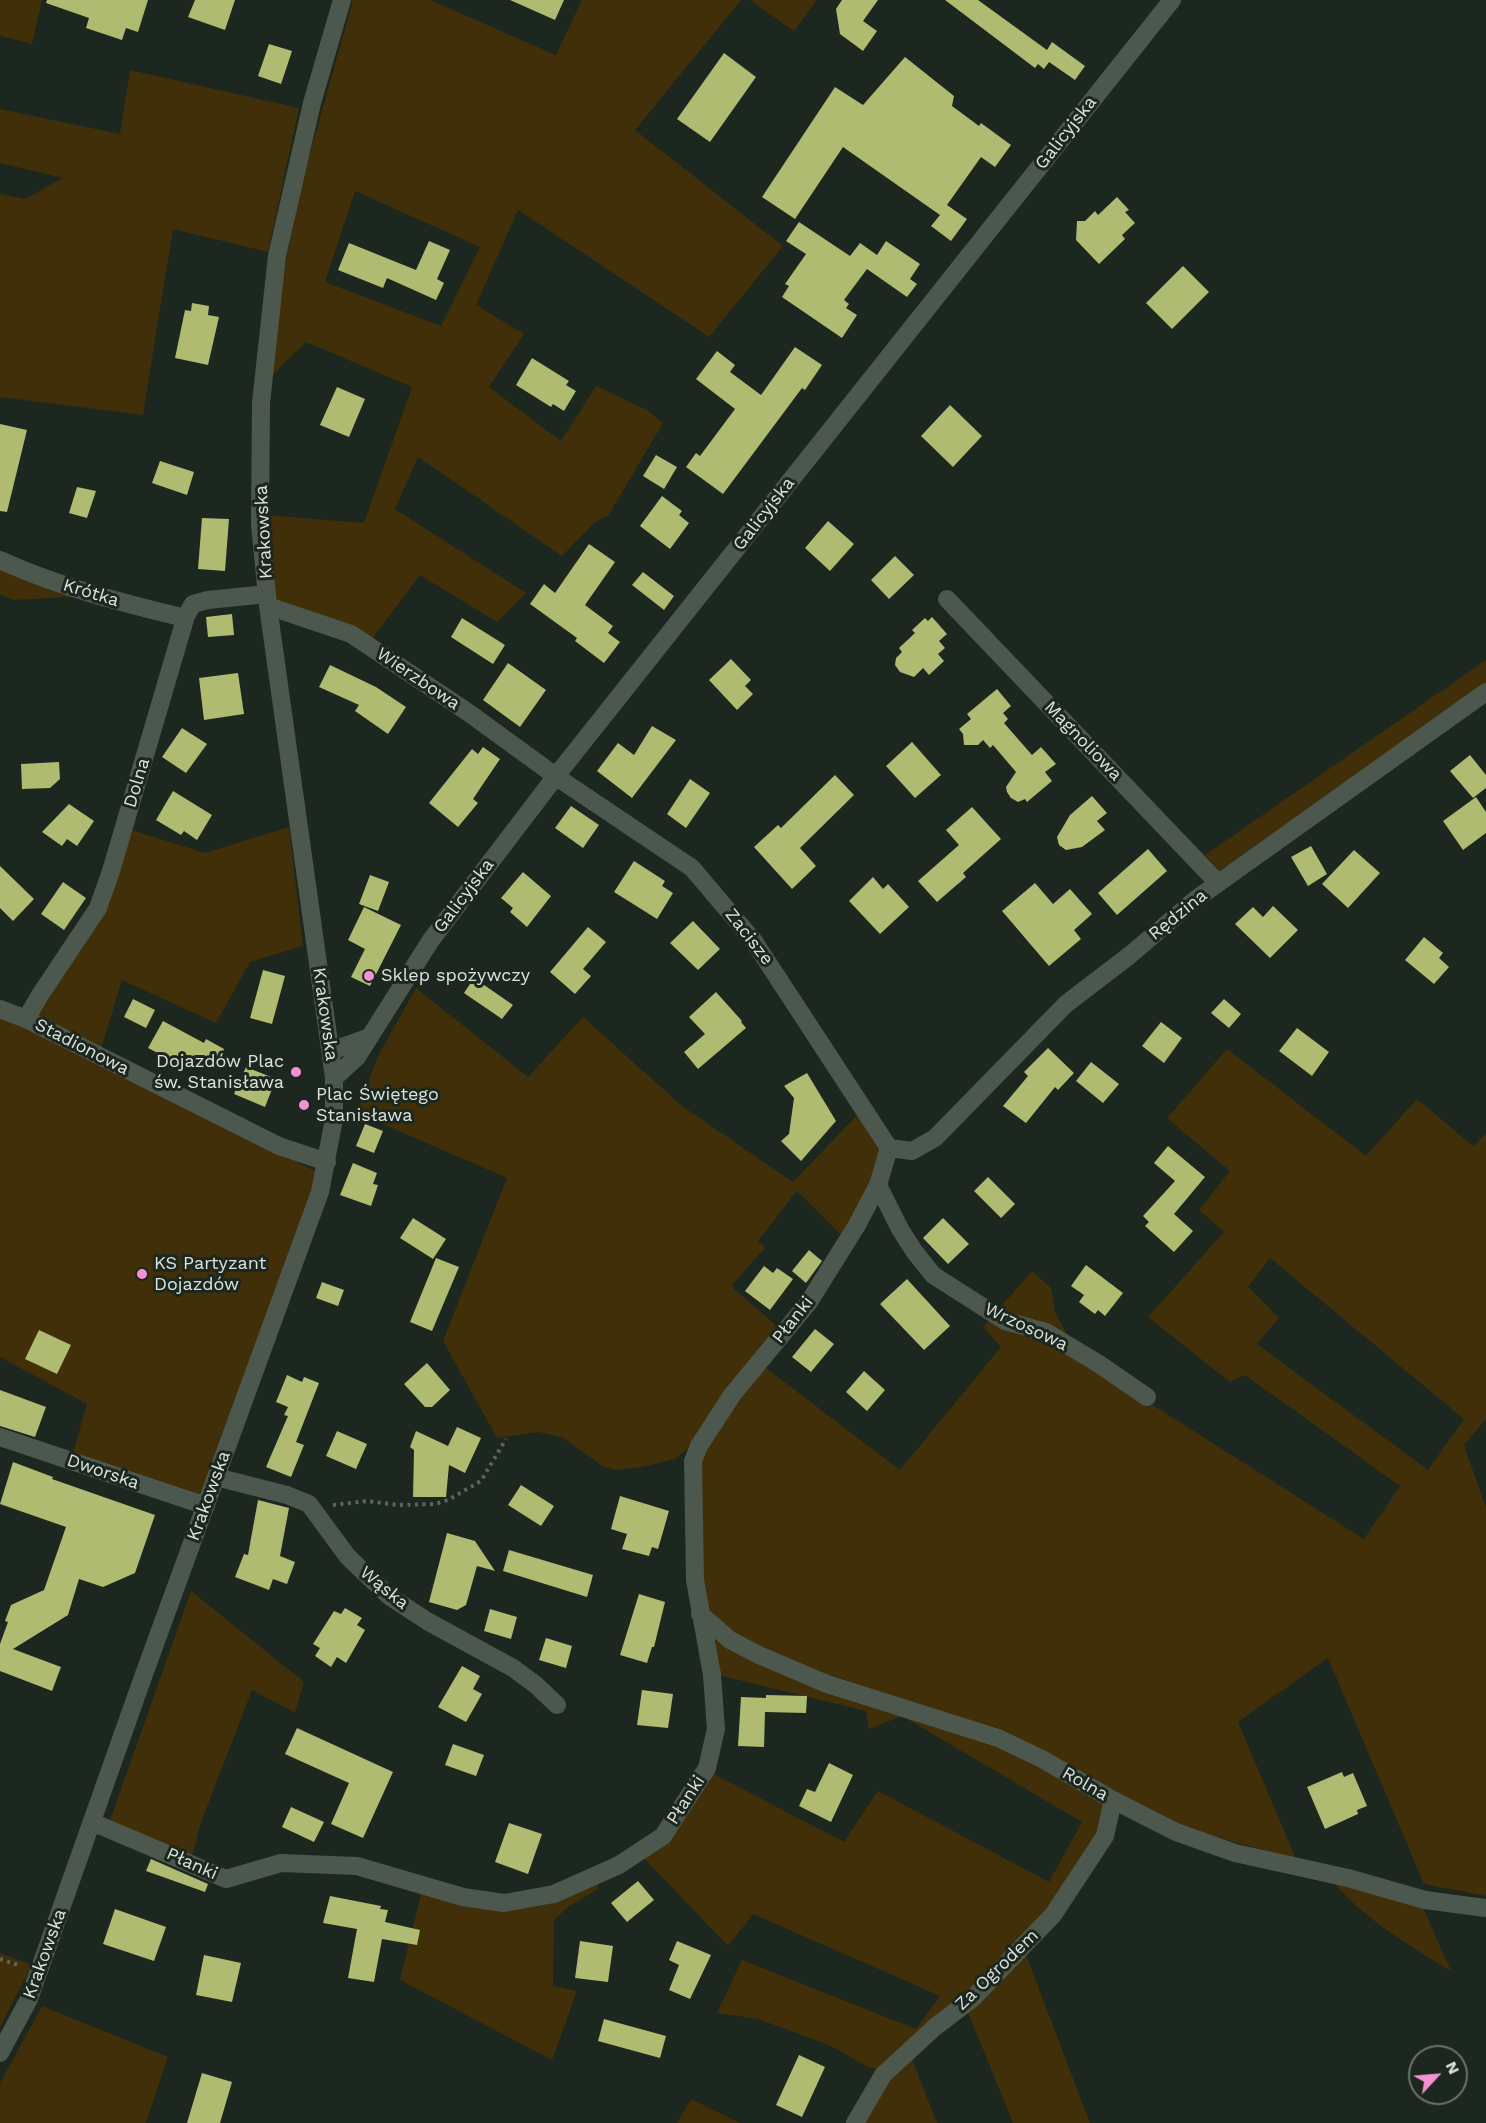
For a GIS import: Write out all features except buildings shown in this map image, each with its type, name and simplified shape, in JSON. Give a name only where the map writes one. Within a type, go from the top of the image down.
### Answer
[{"type":"street","name":"Krakowska","points":[[0,2053],[29,1999],[320,1192],[334,1119],[334,1078],[331,1051],[268,600],[260,525],[261,403],[277,256],[312,103],[342,0]]},
{"type":"street","name":"Galicyjska","points":[[334,1078],[357,1057],[431,939],[556,776],[1172,0]]},
{"type":"street","name":"Krótka","points":[[0,560],[24,571],[114,601],[185,618]]},
{"type":"street","name":"Magnoliowa","points":[[947,599],[1218,883]]},
{"type":"street","points":[[185,618],[193,604],[208,600],[268,600]]},
{"type":"street","name":"Wierzbowa","points":[[268,600],[351,634],[469,713],[556,776]]},
{"type":"street","name":"Dolna","points":[[26,1019],[98,908],[185,618]]},
{"type":"street","name":"Rędzina","points":[[890,1148],[912,1151],[934,1138],[1066,1004],[1218,883],[1486,692]]},
{"type":"street","name":"Zacisze","points":[[556,776],[692,868],[753,940],[890,1148]]},
{"type":"street","name":"Stadionowa","points":[[0,1009],[26,1019],[279,1146],[327,1161]]},
{"type":"street","points":[[331,1051],[370,1037]]},
{"type":"street","name":"Płanki","points":[[92,1822],[226,1879],[280,1863],[357,1866],[463,1897],[504,1903],[554,1894],[619,1865],[663,1836],[707,1768],[716,1729],[712,1675],[695,1580],[693,1461],[699,1446],[732,1395],[809,1302],[857,1225],[878,1185],[890,1148]]},
{"type":"street","name":"Wrzosowa","points":[[878,1185],[900,1229],[933,1275],[1005,1321],[1046,1332],[1147,1397]]},
{"type":"street","name":"Dworska","points":[[0,1437],[206,1506]]},
{"type":"street","name":"Wąska","points":[[216,1477],[287,1495],[309,1504],[348,1557],[389,1596],[427,1621],[513,1668],[557,1705]]},
{"type":"street","name":"Rolna","points":[[700,1614],[730,1640],[759,1655],[827,1684],[998,1738],[1042,1759],[1113,1800],[1176,1832],[1235,1853],[1348,1878],[1425,1900],[1486,1908]]},
{"type":"street","name":"Za Ogrodem","points":[[855,2123],[883,2075],[935,2027],[973,1998],[1053,1915],[1105,1836],[1113,1800]]},
{"type":"path","points":[[312,1509],[357,1501],[398,1505],[435,1504],[448,1500],[481,1481],[506,1439]]},
{"type":"shaded area","points":[[0,0],[42,0],[32,44],[0,36]]},
{"type":"shaded area","points":[[353,0],[430,0],[556,55],[582,0],[741,0],[635,130],[783,246],[709,337],[518,210],[476,305],[524,334],[489,387],[561,441],[596,386],[647,410],[663,423],[608,516],[595,522],[562,556],[418,457],[395,509],[526,593],[497,622],[420,575],[371,640],[272,602],[266,515],[364,523],[412,387],[306,342],[269,378],[286,260],[302,182]],"holes":[[[355,191],[480,247],[441,326],[325,282]]]},
{"type":"shaded area","points":[[750,0],[817,0],[794,31]]},
{"type":"shaded area","points":[[130,70],[299,108],[268,252],[173,229],[143,415],[0,397],[0,194],[25,199],[63,178],[0,163],[0,109],[120,134]]},
{"type":"shaded area","points":[[0,566],[84,596],[14,600],[0,594]]},
{"type":"shaded area","points":[[1486,660],[1486,683],[1219,871],[1205,855]]},
{"type":"shaded area","points":[[289,827],[303,946],[250,962],[216,1023],[122,980],[101,1049],[34,1015],[128,829],[205,853]]},
{"type":"shaded area","points":[[416,988],[528,1077],[583,1017],[682,1106],[793,1182],[859,1113],[883,1152],[874,1185],[843,1237],[797,1191],[758,1241],[765,1248],[731,1286],[780,1329],[691,1446],[675,1459],[642,1467],[616,1470],[604,1467],[562,1437],[538,1432],[497,1438],[443,1341],[507,1178],[357,1113],[377,1058]]},
{"type":"shaded area","name":"KS Partyzant Dojazdów","points":[[2,1016],[317,1172],[315,1191],[203,1499],[72,1456],[87,1404],[0,1357],[0,1019]]},
{"type":"shaded area","points":[[1227,1049],[1366,1156],[1417,1099],[1473,1146],[1486,1134],[1486,1419],[1464,1445],[1486,1508],[1486,1896],[1424,1884],[1328,1658],[1238,1722],[1296,1859],[1178,1828],[1111,1795],[1099,1835],[1049,1912],[968,1995],[881,2070],[868,2067],[829,2045],[758,2019],[717,2013],[742,1960],[916,2029],[940,1996],[753,1914],[728,1946],[642,1856],[710,1772],[844,1842],[878,1791],[1049,1882],[1082,1822],[902,1716],[869,1729],[866,1711],[718,1675],[699,1579],[702,1451],[762,1365],[900,1470],[1001,1347],[983,1327],[1032,1271],[1051,1288],[1055,1312],[1080,1359],[1364,1539],[1400,1486],[1245,1375],[1230,1382],[1148,1317],[1224,1232],[1199,1210],[1230,1171],[1167,1118]],"holes":[[[1270,1258],[1464,1419],[1428,1470],[1257,1344],[1279,1318],[1248,1287]]]},
{"type":"shaded area","points":[[191,1591],[304,1682],[295,1713],[252,1690],[200,1825],[192,1857],[109,1823]]},
{"type":"shaded area","points":[[597,1880],[598,1889],[568,1907],[554,1920],[553,1986],[577,1991],[552,2060],[400,1980],[422,1890],[503,1908]]},
{"type":"shaded area","points":[[1333,1882],[1421,1903],[1451,1971],[1373,1920]]},
{"type":"shaded area","points":[[1025,1952],[1090,2123],[1013,2123],[967,2010]]},
{"type":"shaded area","points":[[0,1953],[32,1965],[0,2027]]},
{"type":"shaded area","points":[[42,2006],[168,2057],[146,2123],[0,2123],[0,2083]]},
{"type":"shaded area","points":[[912,2059],[937,2123],[863,2123],[887,2081]]},
{"type":"shaded area","points":[[691,2099],[740,2123],[677,2123]]},
{"type":"place","name":"Sklep spożywczy","points":[[369,976]]},
{"type":"place","name":"Dojazdów Plac św. Stanisława","points":[[296,1072]]},
{"type":"place","name":"Plac Świętego Stanisława","points":[[304,1105]]},
{"type":"place","name":"KS Partyzant Dojazdów","points":[[142,1274]]}]
